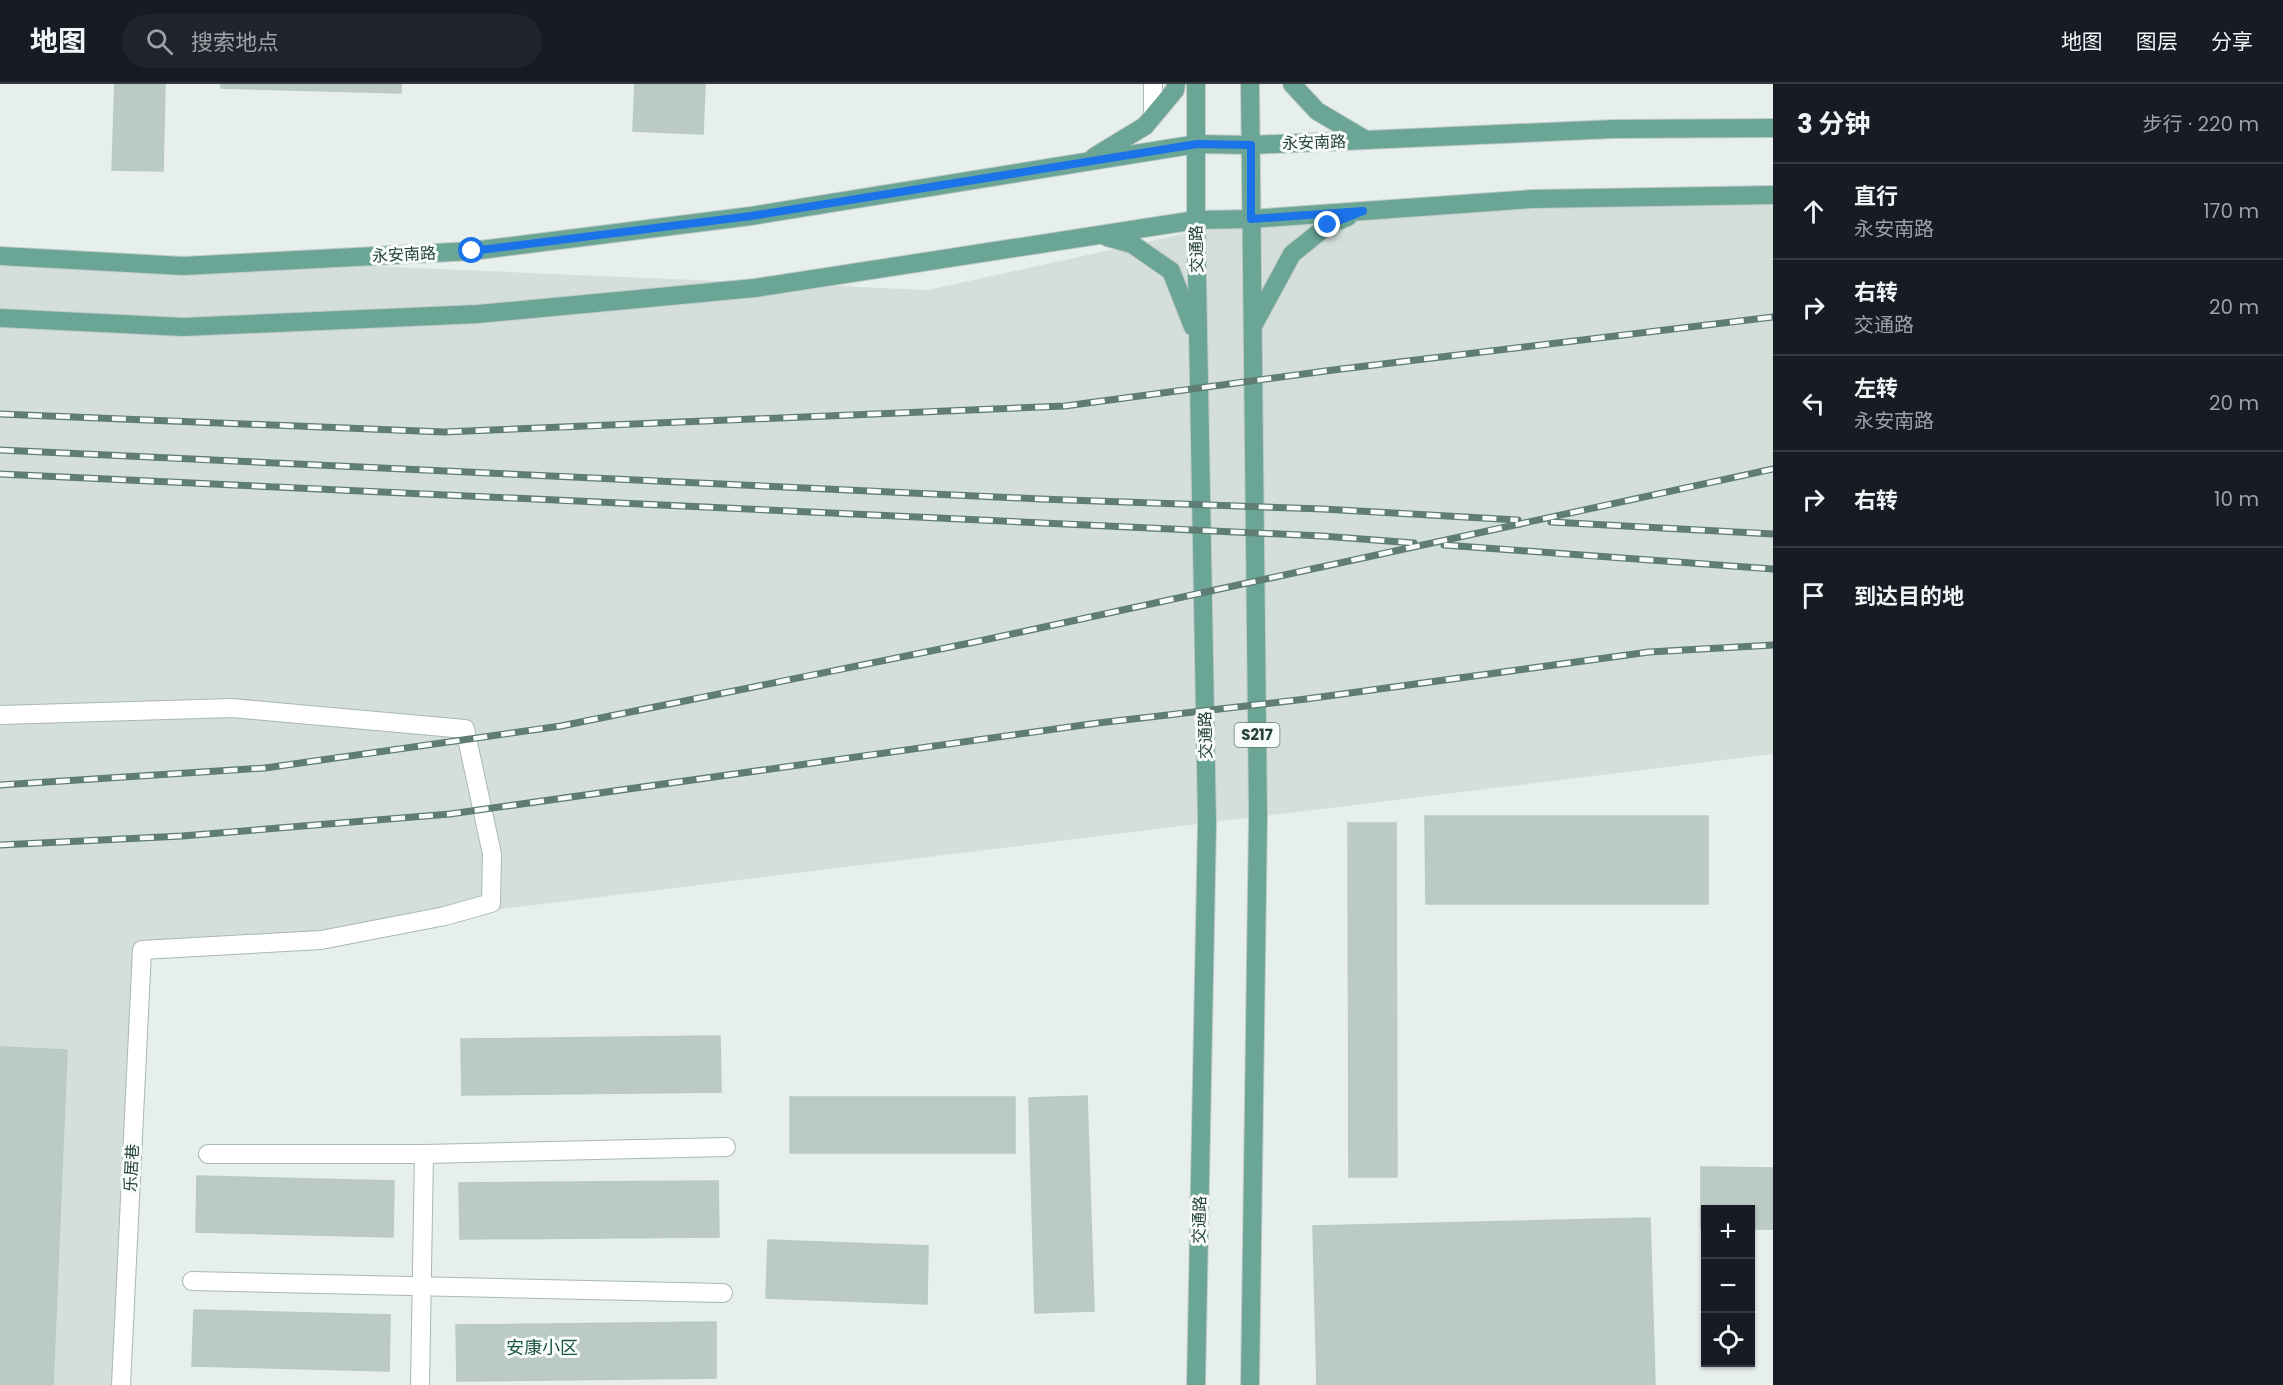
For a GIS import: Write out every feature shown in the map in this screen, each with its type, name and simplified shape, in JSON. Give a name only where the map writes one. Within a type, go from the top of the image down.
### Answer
[{"type":"main road","points":[[1085,162],[1145,126],[1175,90],[1176,84]]},
{"type":"main road","name":"交通路","points":[[1196,84],[1196,220],[1207,823],[1196,1385]]},
{"type":"main road","name":"S217","points":[[1250,84],[1258,817],[1250,1385]]},
{"type":"main road","points":[[1293,85],[1317,111],[1366,140]]},
{"type":"main road","name":"永安南路","points":[[0,256],[183,266],[472,251],[751,216],[1197,144],[1251,145],[1614,129],[1773,128]]},
{"type":"main road","points":[[0,318],[183,327],[478,314],[756,288],[1196,220],[1251,219],[1532,199],[1773,195]]},
{"type":"main road","points":[[1252,328],[1292,254],[1328,225],[1363,211]]},
{"type":"main road","points":[[1099,235],[1132,244],[1171,271],[1198,338]]},
{"type":"street","points":[[1153,84],[1154,116]]},
{"type":"street","name":"乐居巷","points":[[0,715],[232,708],[465,729],[492,854],[491,903],[445,916],[321,940],[142,950],[121,1385]]},
{"type":"street","points":[[208,1154],[424,1154],[726,1147]]},
{"type":"street","points":[[420,1385],[424,1154]]},
{"type":"street","points":[[192,1281],[723,1293]]},
{"type":"shaded area","points":[[1773,192],[1773,754],[445,916],[142,950],[121,1385],[0,1385],[0,250],[928,290],[1251,219]]},
{"type":"building","points":[[115,84],[165,84],[163,171],[112,170]]},
{"type":"building","points":[[221,84],[401,84],[401,93],[221,88]]},
{"type":"building","points":[[635,84],[705,84],[703,134],[633,131]]},
{"type":"building","points":[[1425,816],[1708,816],[1708,904],[1426,904]]},
{"type":"building","points":[[1348,823],[1396,823],[1397,1177],[1349,1177]]},
{"type":"building","points":[[720,1036],[721,1092],[462,1095],[461,1039]]},
{"type":"building","points":[[0,1047],[67,1050],[53,1385],[0,1385]]},
{"type":"building","points":[[1087,1096],[1094,1311],[1035,1313],[1029,1098]]},
{"type":"building","points":[[790,1097],[1015,1097],[1015,1153],[790,1153]]},
{"type":"building","points":[[1701,1167],[1773,1168],[1773,1229],[1755,1229],[1755,1205],[1701,1205]]},
{"type":"building","points":[[197,1176],[394,1181],[393,1237],[196,1232]]},
{"type":"building","points":[[718,1181],[719,1237],[460,1239],[459,1183]]},
{"type":"building","points":[[1650,1218],[1655,1385],[1317,1385],[1313,1226]]},
{"type":"building","points":[[768,1240],[928,1246],[927,1304],[766,1298]]},
{"type":"building","points":[[194,1310],[390,1315],[389,1371],[192,1366]]},
{"type":"building","points":[[716,1322],[716,1378],[457,1381],[456,1325]]},
{"type":"railway","points":[[0,414],[444,432],[1065,406],[1333,370],[1773,317]]},
{"type":"railway","points":[[0,450],[1040,499],[1323,509],[1518,520]]},
{"type":"railway","points":[[0,785],[265,768],[561,726],[975,642],[1773,469]]},
{"type":"railway","points":[[0,474],[1322,536],[1414,543]]},
{"type":"railway","points":[[1551,522],[1773,534]]},
{"type":"railway","points":[[1444,545],[1773,569]]},
{"type":"railway","points":[[0,845],[182,836],[450,814],[1098,723],[1306,699],[1649,652],[1773,645]]},
{"type":"district","name":"安康小区","points":[[542,1348]]},
{"type":"route","points":[[472,251],[751,216],[1197,144],[1226,143],[1251,145],[1251,219],[1363,211],[1328,225]]}]
